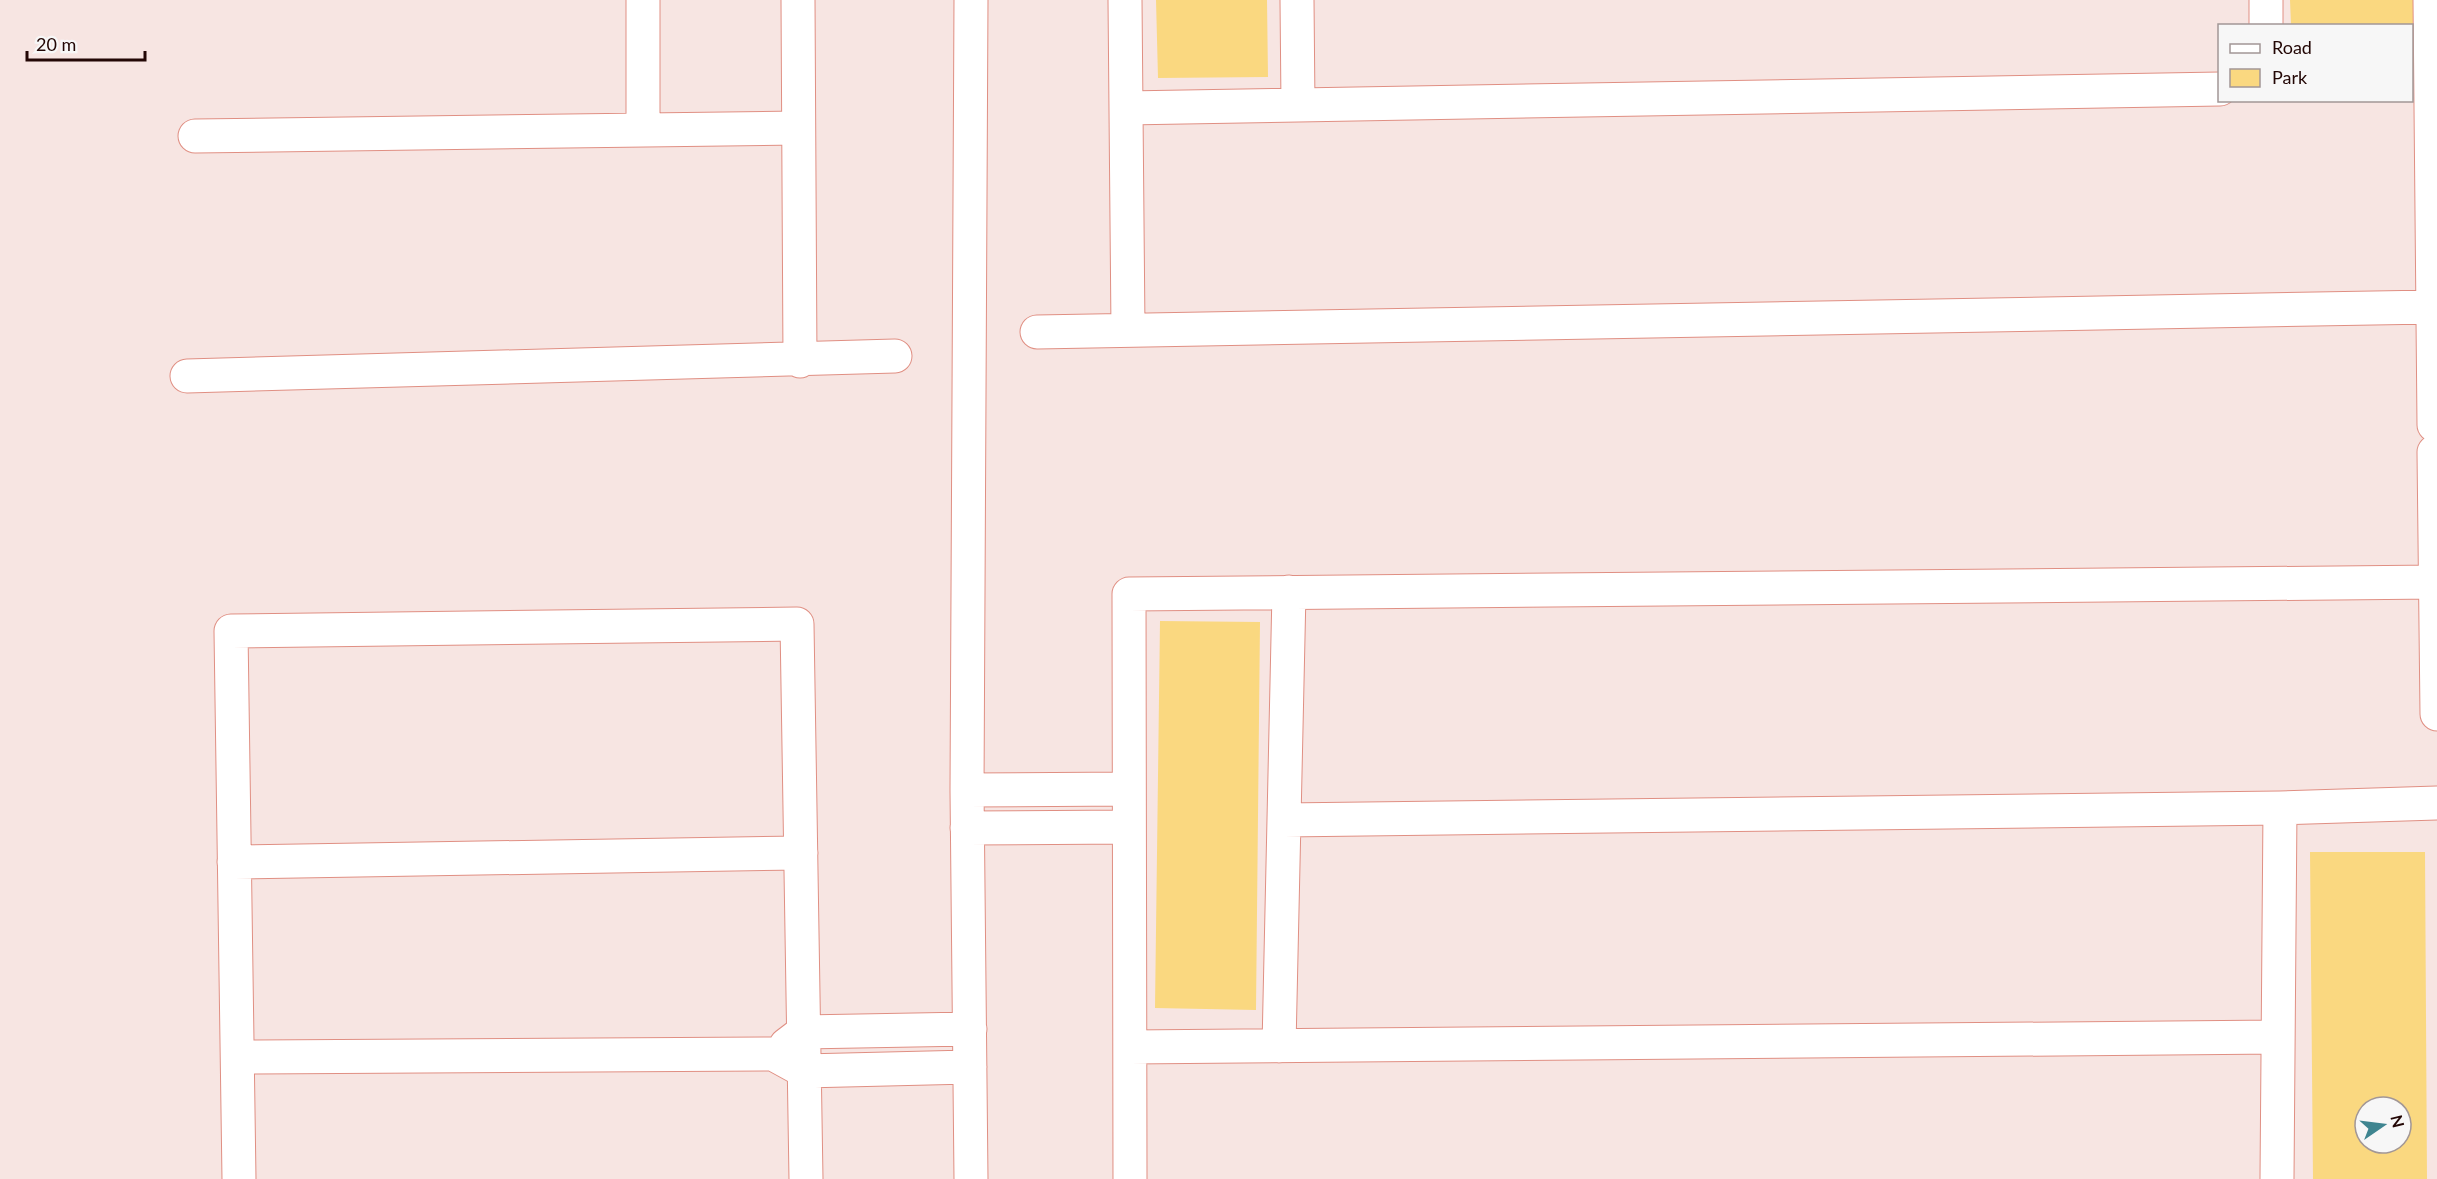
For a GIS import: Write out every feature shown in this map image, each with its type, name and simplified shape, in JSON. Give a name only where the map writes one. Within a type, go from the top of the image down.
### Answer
[{"type":"street","points":[[643,0],[643,130]]},
{"type":"street","points":[[798,0],[800,361]]},
{"type":"street","points":[[971,0],[967,789],[971,1179]]},
{"type":"street","points":[[1125,0],[1128,330]]},
{"type":"street","points":[[1297,0],[1298,105]]},
{"type":"street","points":[[2266,0],[2266,24]]},
{"type":"street","points":[[2430,0],[2420,86],[2432,307],[2437,714]]},
{"type":"street","points":[[1126,108],[2218,89]]},
{"type":"street","points":[[195,136],[798,128]]},
{"type":"street","points":[[1037,332],[2432,307]]},
{"type":"street","points":[[187,376],[800,361],[895,356]]},
{"type":"street","points":[[1130,1179],[1129,594],[2436,582]]},
{"type":"street","points":[[1279,1046],[1289,592]]},
{"type":"street","points":[[239,1179],[231,631],[797,624],[806,1179]]},
{"type":"street","points":[[967,789],[1129,789]]},
{"type":"street","points":[[1284,820],[2280,808],[2437,803]]},
{"type":"street","points":[[2277,1179],[2280,808]]},
{"type":"street","points":[[967,828],[1129,827]]},
{"type":"street","points":[[234,862],[801,853]]},
{"type":"street","points":[[773,1054],[803,1032],[969,1029]]},
{"type":"street","points":[[1130,1047],[2277,1037]]},
{"type":"street","points":[[238,1057],[773,1054],[804,1071],[970,1067]]},
{"type":"green space","points":[[1156,0],[1267,0],[1268,77],[1158,78]]},
{"type":"green space","points":[[2290,0],[2420,0],[2422,68],[2413,68],[2413,24],[2291,24]]},
{"type":"green space","points":[[1160,621],[1260,622],[1256,1010],[1155,1008]]},
{"type":"green space","points":[[2310,852],[2425,852],[2427,1179],[2313,1179]]}]
